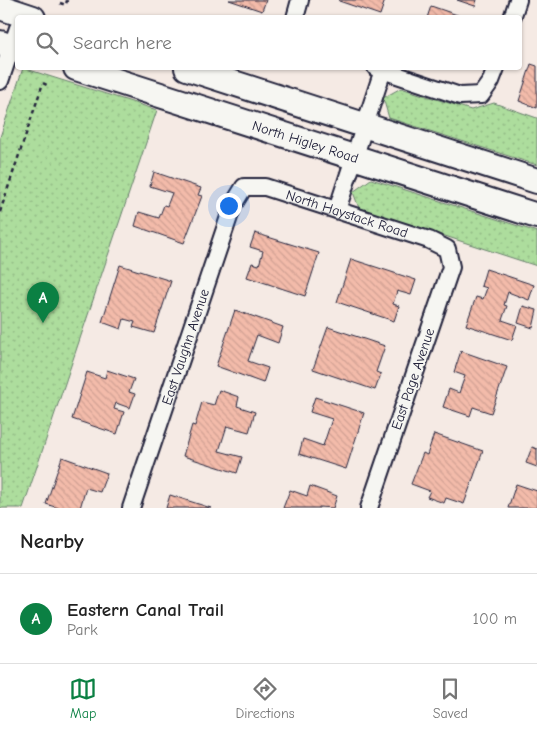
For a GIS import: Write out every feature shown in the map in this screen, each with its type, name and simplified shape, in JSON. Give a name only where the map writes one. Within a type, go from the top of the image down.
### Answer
[{"type":"main road","name":"North Higley Road","points":[[82,70],[537,216]]},
{"type":"main road","points":[[193,70],[537,181]]},
{"type":"street","points":[[295,15],[300,0]]},
{"type":"street","points":[[513,15],[518,0]]},
{"type":"street","points":[[0,81],[15,28]]},
{"type":"street","points":[[337,210],[365,125],[379,70]]},
{"type":"street","points":[[382,70],[460,96],[481,95],[492,81],[495,70]]},
{"type":"street","name":"North Haystack Road","points":[[244,187],[265,188],[429,240],[447,249]]},
{"type":"street","name":"East Vaughn Avenue","points":[[131,508],[233,205],[244,187]]},
{"type":"street","name":"East Page Avenue","points":[[369,508],[451,267],[447,249]]},
{"type":"path","points":[[60,3],[66,5],[67,0]]},
{"type":"path","points":[[0,212],[43,83],[47,85]]},
{"type":"green space","points":[[22,70],[29,70],[157,110],[23,508],[0,508],[0,137]]},
{"type":"green space","points":[[401,88],[471,110],[494,103],[537,118],[537,165],[389,118],[383,98]]},
{"type":"green space","points":[[371,179],[537,232],[537,266],[359,208],[353,192]]},
{"type":"building","points":[[229,0],[266,0],[262,11]]},
{"type":"building","points":[[339,0],[385,0],[380,15]]},
{"type":"building","points":[[457,0],[477,0],[475,6]]},
{"type":"building","points":[[431,6],[457,15],[428,15]]},
{"type":"building","points":[[531,64],[537,66],[537,108],[519,101]]},
{"type":"building","points":[[154,172],[201,188],[198,195],[202,196],[184,243],[135,226],[139,212],[159,218],[164,205],[167,206],[172,193],[150,186]]},
{"type":"building","points":[[255,233],[319,253],[305,296],[247,277],[252,263],[259,265],[263,251],[250,247]]},
{"type":"building","points":[[351,259],[416,280],[411,295],[397,291],[393,304],[399,306],[394,321],[337,302]]},
{"type":"building","points":[[120,265],[171,281],[154,333],[133,327],[135,322],[124,319],[121,329],[102,322]]},
{"type":"building","points":[[486,269],[534,285],[529,300],[508,292],[504,305],[507,306],[502,320],[517,325],[512,340],[466,325],[476,297],[483,299],[487,288],[481,286]]},
{"type":"building","points":[[523,306],[537,310],[533,328],[518,323]]},
{"type":"building","points":[[235,310],[283,327],[278,343],[257,335],[248,361],[268,368],[263,383],[216,366]]},
{"type":"building","points":[[328,327],[385,346],[376,372],[381,374],[375,390],[313,369]]},
{"type":"building","points":[[461,351],[507,367],[491,413],[473,407],[470,416],[443,407],[449,389],[459,393],[465,376],[454,372]]},
{"type":"building","points":[[107,370],[134,379],[129,392],[135,394],[130,408],[116,403],[114,409],[124,412],[117,434],[72,419],[87,372],[105,378]]},
{"type":"building","points":[[219,390],[239,397],[237,406],[255,412],[249,432],[227,426],[219,451],[242,457],[237,473],[183,456],[192,425],[195,426],[202,402],[214,405]]},
{"type":"building","points":[[315,397],[364,413],[346,469],[299,454],[303,439],[323,446],[332,419],[310,412]]},
{"type":"building","points":[[434,434],[483,451],[464,504],[446,498],[444,503],[427,497],[430,491],[411,484],[423,453],[427,455]]},
{"type":"building","points":[[532,447],[537,449],[537,467],[526,463]]},
{"type":"building","points":[[62,457],[107,473],[100,492],[86,488],[80,508],[58,508],[46,504]]},
{"type":"building","points":[[516,484],[537,491],[537,508],[508,508]]},
{"type":"building","points":[[310,486],[337,496],[333,508],[283,508],[290,490],[307,496]]},
{"type":"building","points":[[170,495],[211,508],[166,508]]},
{"type":"place","name":"Eastern Canal Trail","points":[[43,323]]}]
